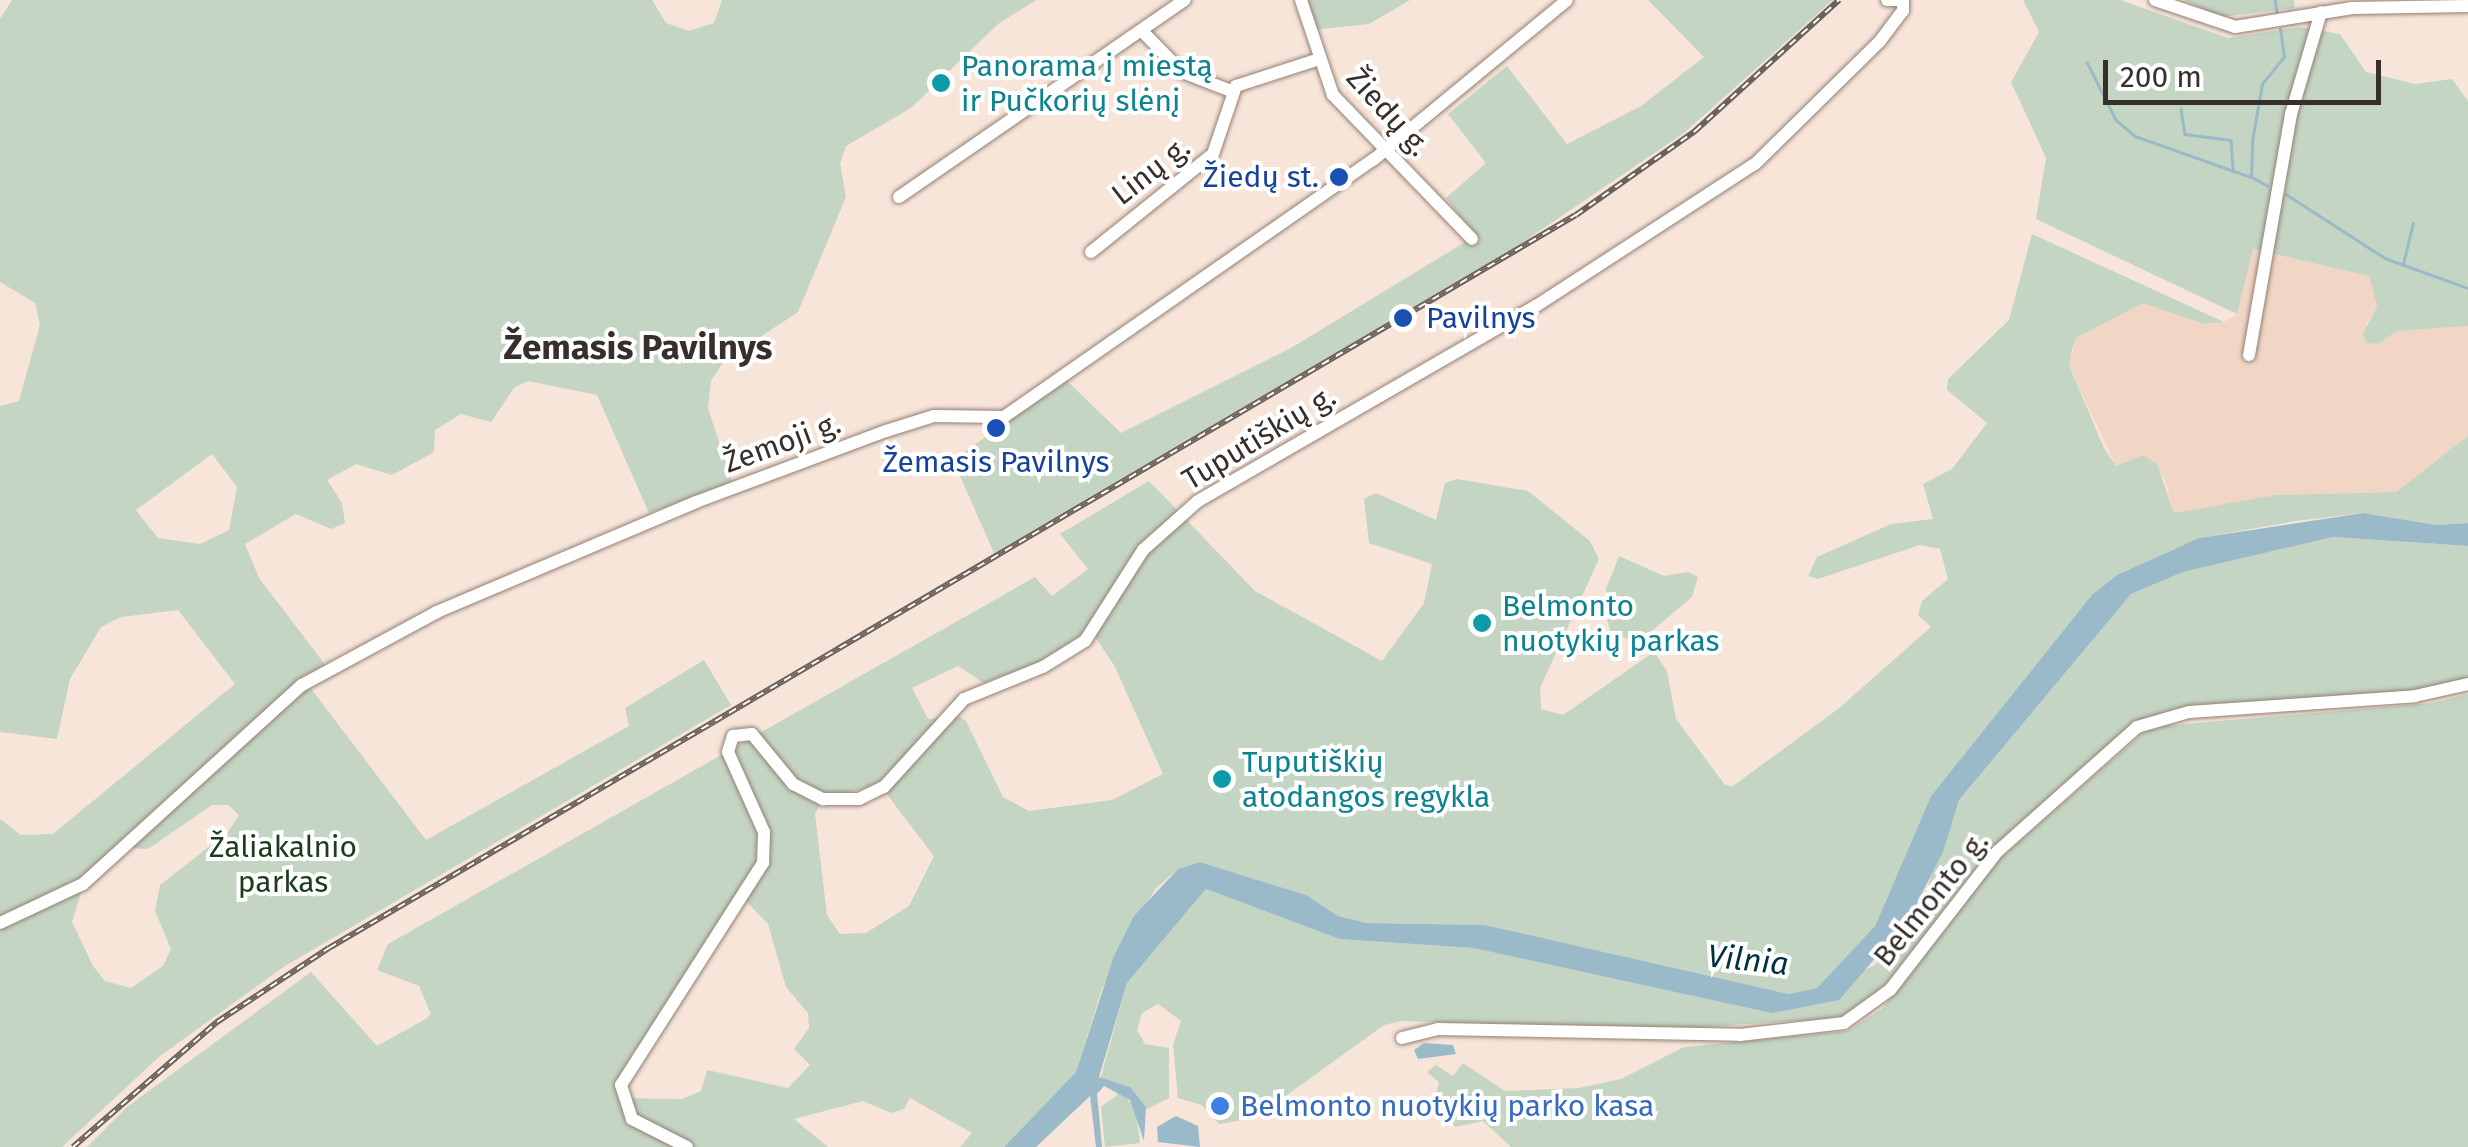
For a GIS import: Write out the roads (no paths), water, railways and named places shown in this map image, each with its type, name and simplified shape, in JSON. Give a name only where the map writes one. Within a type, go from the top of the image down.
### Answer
[{"type":"street","points":[[899,198],[1185,0]]},
{"type":"street","name":"Žiedų g.","points":[[1300,0],[1316,60],[1333,94],[1472,238]]},
{"type":"street","name":"Žemoji g.","points":[[0,923],[82,884],[285,698],[330,668],[387,644],[438,612],[789,466],[934,416],[1004,417],[1384,150],[1567,0]]},
{"type":"street","points":[[1886,0],[1903,0]]},
{"type":"street","name":"Tuputiškių g.","points":[[687,1147],[632,1119],[621,1085],[756,878],[764,850],[757,813],[728,752],[733,736],[752,734],[793,784],[823,799],[859,799],[884,786],[964,699],[1076,649],[1105,616],[1143,550],[1198,500],[1536,306],[1754,164],[1880,41],[1900,16],[1903,0]]},
{"type":"street","points":[[2154,0],[2221,26],[2322,12],[2468,6]]},
{"type":"street","points":[[2249,355],[2291,114],[2322,12]]},
{"type":"street","points":[[1142,31],[1182,72],[1231,91],[1316,60]]},
{"type":"street","name":"Linų g.","points":[[1091,252],[1218,148],[1231,91]]},
{"type":"street","name":"Belmonto g.","points":[[1402,1038],[1438,1029],[1740,1035],[1844,1023],[1890,990],[1998,851],[2137,727],[2190,712],[2415,696],[2468,684]]},
{"type":"water","points":[[2363,513],[2437,525],[2468,523],[2468,546],[2333,537],[2183,572],[2131,594],[1959,800],[1943,852],[1909,919],[1839,1000],[1771,1013],[1473,948],[1339,939],[1206,889],[1127,983],[1099,1077],[1130,1087],[1146,1107],[1144,1141],[1130,1100],[1104,1086],[1097,1094],[1102,1147],[1096,1147],[1090,1096],[1036,1147],[1004,1147],[1076,1072],[1114,956],[1134,916],[1178,869],[1200,862],[1306,895],[1338,916],[1367,923],[1485,925],[1789,994],[1817,988],[1875,926],[1931,796],[2092,595],[2117,575],[2199,538]]},
{"type":"water","points":[[1424,1043],[1453,1045],[1456,1054],[1418,1059],[1414,1050]]},
{"type":"water","points":[[1176,1116],[1198,1126],[1200,1147],[1158,1142],[1157,1127]]},
{"type":"waterway","points":[[2275,0],[2277,12]]},
{"type":"waterway","points":[[2267,186],[2251,177],[2252,141],[2262,84],[2284,57],[2280,29]]},
{"type":"waterway","points":[[2087,62],[2116,120],[2135,136],[2251,177]]},
{"type":"waterway","points":[[2181,109],[2185,134],[2231,140],[2233,171]]},
{"type":"waterway","points":[[2286,194],[2385,258],[2468,288]]},
{"type":"waterway","points":[[2403,264],[2413,223]]},
{"type":"railway","points":[[73,1147],[217,1022],[329,948],[1576,215],[1695,131],[1839,0]]},
{"type":"place","name":"Panorama į miestą ir Pučkorių slėnį","points":[[941,83]]},
{"type":"place","name":"Žiedų st.","points":[[1339,177]]},
{"type":"place","name":"Pavilnys","points":[[1403,318]]},
{"type":"place","name":"Žemasis Pavilnys","points":[[996,428]]},
{"type":"place","name":"Belmonto nuotykių parkas","points":[[1482,623]]},
{"type":"place","name":"Tuputiškių atodangos regykla","points":[[1222,779]]},
{"type":"place","name":"Belmonto nuotykių parko kasa","points":[[1220,1106]]},
{"type":"district","name":"Žemasis Pavilnys","points":[[638,347]]},
{"type":"park label","name":"Žaliakalnio parkas","points":[[283,864]]},
{"type":"water label","name":"Vilnia","points":[[1748,960]]}]
